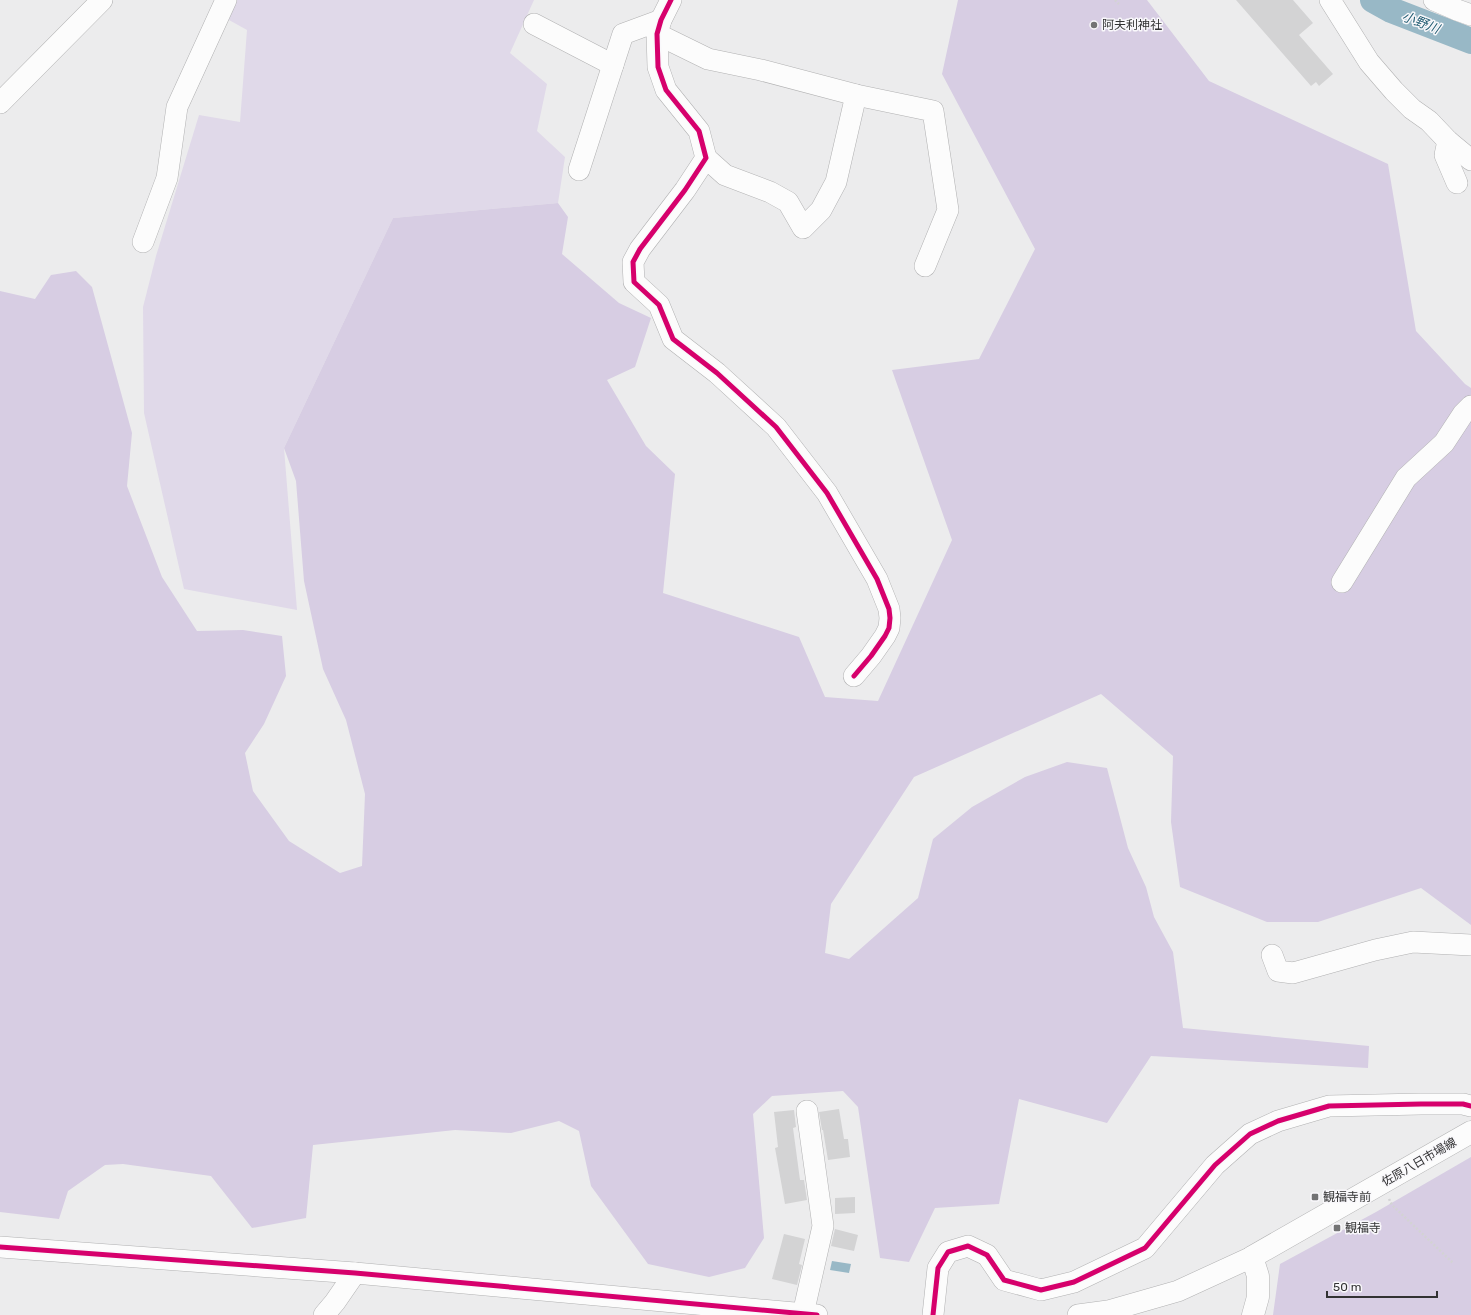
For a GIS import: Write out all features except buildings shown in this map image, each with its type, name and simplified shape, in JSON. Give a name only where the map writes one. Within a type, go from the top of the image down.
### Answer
[{"type":"main road","name":"佐原八日市場線","points":[[1252,1257],[1471,1132]]},
{"type":"main road","points":[[1252,1257],[1258,1276],[1258,1297],[1253,1315]]},
{"type":"street","points":[[0,103],[102,0]]},
{"type":"street","points":[[143,242],[167,178],[177,107],[226,0]]},
{"type":"street","points":[[671,0],[659,27],[658,67],[666,90],[699,130],[706,158],[725,175],[770,192],[788,202],[803,228],[821,210],[836,182],[856,95]]},
{"type":"street","points":[[1330,0],[1369,62],[1394,91],[1412,109],[1429,120],[1448,141],[1471,160]]},
{"type":"street","points":[[1434,0],[1457,10],[1471,14]]},
{"type":"street","points":[[534,24],[613,65]]},
{"type":"street","points":[[579,170],[623,34],[659,27],[708,59],[761,70],[856,95],[932,111],[948,210],[925,266]]},
{"type":"street","points":[[1448,141],[1445,155],[1457,183]]},
{"type":"street","points":[[706,158],[685,190],[640,249],[633,262],[634,282],[659,305],[673,339],[717,373],[776,428],[827,493],[876,578],[889,609],[889,628],[871,656],[854,676]]},
{"type":"street","points":[[1342,582],[1406,478],[1444,443],[1463,414],[1471,406]]},
{"type":"street","points":[[1272,955],[1278,971],[1293,973],[1375,950],[1413,942],[1471,944]]},
{"type":"street","points":[[933,1315],[938,1268],[948,1252],[968,1246],[987,1255],[1004,1280],[1041,1290],[1074,1282],[1145,1248],[1215,1165],[1250,1134],[1278,1121],[1329,1106],[1463,1104],[1471,1106]]},
{"type":"street","points":[[0,1247],[355,1273],[810,1314],[823,1226],[807,1111]]},
{"type":"street","points":[[1078,1315],[1108,1311],[1178,1290],[1252,1257]]},
{"type":"street","points":[[324,1315],[355,1273]]},
{"type":"path","points":[[1115,0],[1119,4]]},
{"type":"path","points":[[1392,1205],[1453,1263]]},
{"type":"shaded area","points":[[235,0],[534,0],[510,53],[547,84],[537,131],[565,157],[558,203],[393,218],[284,448],[297,610],[184,589],[144,413],[143,307],[156,256],[199,115],[240,122],[247,30],[229,20]]},
{"type":"shaded area","points":[[958,0],[1147,0],[1209,81],[1388,164],[1416,331],[1465,384],[1471,388],[1471,925],[1421,888],[1318,922],[1267,922],[1180,887],[1171,822],[1173,756],[1101,694],[914,777],[831,904],[825,953],[849,959],[918,898],[933,839],[972,807],[1025,777],[1067,762],[1107,768],[1128,848],[1146,887],[1154,917],[1173,952],[1183,1028],[1369,1046],[1368,1068],[1151,1056],[1107,1123],[1019,1099],[999,1204],[935,1208],[909,1262],[880,1258],[858,1107],[843,1091],[772,1096],[753,1114],[764,1238],[745,1268],[709,1277],[648,1264],[591,1186],[579,1131],[559,1121],[511,1133],[455,1130],[313,1145],[306,1218],[252,1228],[211,1176],[123,1164],[105,1165],[68,1191],[59,1219],[0,1212],[0,291],[35,299],[51,275],[76,271],[92,287],[132,433],[127,486],[162,577],[197,631],[243,630],[282,636],[286,676],[264,724],[245,753],[253,791],[289,841],[340,873],[362,866],[365,794],[346,720],[323,669],[304,581],[296,481],[284,448],[393,218],[558,203],[568,217],[562,254],[619,303],[651,318],[635,367],[607,380],[646,446],[675,474],[663,593],[799,637],[825,697],[878,701],[952,540],[892,370],[979,359],[1035,249],[942,74]]},
{"type":"shaded area","points":[[1471,1157],[1471,1315],[1273,1315],[1280,1264],[1376,1212]]},
{"type":"water","points":[[832,1261],[851,1264],[849,1273],[830,1270]]},
{"type":"waterway","name":"小野川","points":[[1373,0],[1391,10],[1471,41]]},
{"type":"cycle path","points":[[671,0],[661,20],[657,34],[658,67],[666,90],[699,131],[706,158],[685,190],[640,249],[633,262],[634,282],[659,305],[673,339],[717,373],[776,427],[827,493],[877,579],[889,609],[889,628],[871,656],[854,676]]},
{"type":"cycle path","points":[[933,1315],[938,1268],[948,1252],[968,1246],[987,1255],[1004,1280],[1041,1290],[1074,1282],[1145,1248],[1215,1165],[1250,1134],[1278,1121],[1329,1106],[1421,1104],[1463,1104],[1471,1106]]},
{"type":"cycle path","points":[[0,1247],[355,1273],[817,1315]]},
{"type":"place","name":"阿夫利神社","points":[[1094,25]]},
{"type":"place","name":"観福寺前","points":[[1315,1197]]},
{"type":"place","name":"観福寺","points":[[1337,1228]]}]
